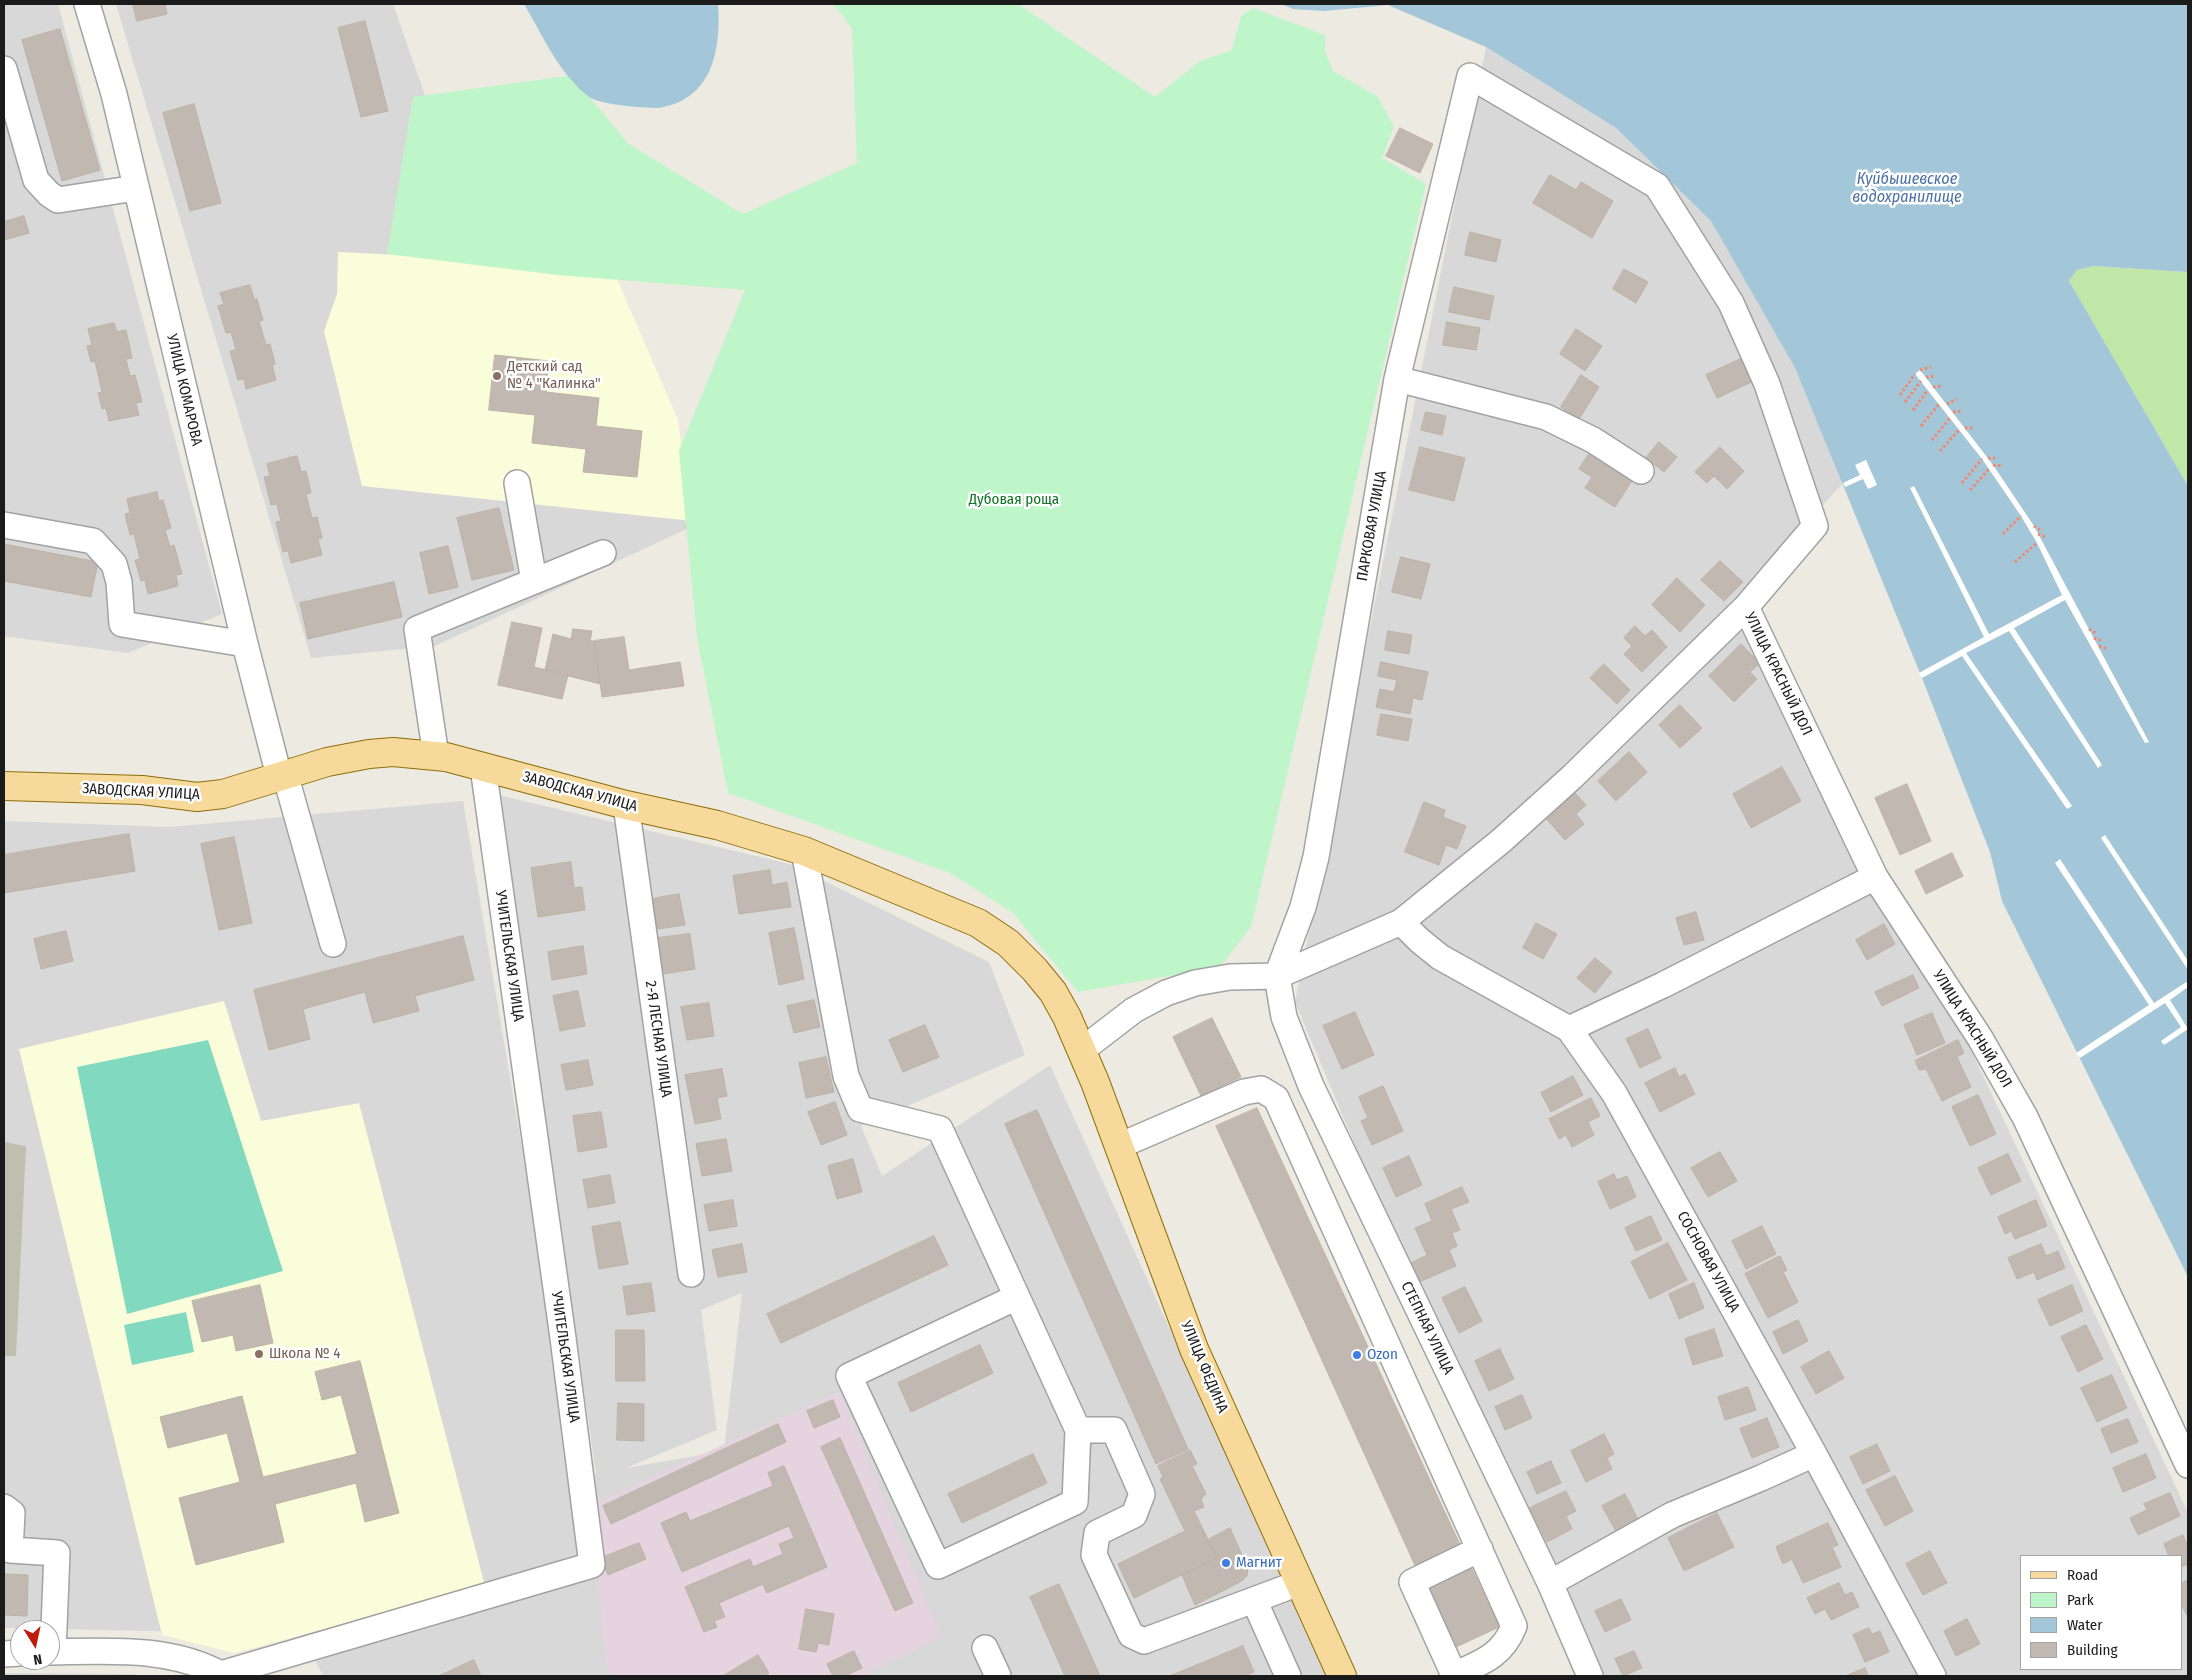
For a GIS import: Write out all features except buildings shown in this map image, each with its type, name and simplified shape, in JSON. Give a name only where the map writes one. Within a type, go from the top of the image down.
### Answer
[{"type":"main road","name":"ЗАВОДСКАЯ УЛИЦА","points":[[4,786],[142,790],[197,797],[222,794],[327,762],[369,754],[393,752],[436,756],[483,767],[626,805],[717,825],[804,850],[978,923],[1008,943],[1035,970],[1053,992],[1082,1050]]},
{"type":"main road","name":"УЛИЦА ФЕДИНА","points":[[1082,1050],[1194,1349],[1342,1676]]},
{"type":"street","name":"УЛИЦА КОМАРОВА","points":[[87,4],[114,94],[245,644],[333,944]]},
{"type":"street","points":[[4,69],[36,180],[50,194],[58,200],[136,188]]},
{"type":"street","name":"ПАРКОВАЯ УЛИЦА","points":[[1277,976],[1303,907],[1316,857],[1397,379],[1470,76],[1657,186],[1732,303],[1766,384],[1815,526],[1746,607]]},
{"type":"street","points":[[1397,379],[1546,417],[1593,440],[1640,471]]},
{"type":"street","points":[[517,483],[534,582]]},
{"type":"street","points":[[4,525],[93,541],[114,564],[119,582],[122,624],[245,644]]},
{"type":"street","points":[[436,756],[417,629],[603,553]]},
{"type":"street","name":"УЛИЦА КРАСНЫЙ ДОЛ","points":[[1082,1050],[1134,1010],[1166,993],[1195,983],[1230,977],[1277,976],[1401,922],[1501,841],[1572,776],[1746,607],[1876,877],[1980,1038],[2025,1117],[2188,1465]]},
{"type":"street","name":"УЧИТЕЛЬСКАЯ УЛИЦА","points":[[222,1675],[592,1565],[563,1338],[483,767]]},
{"type":"street","name":"2-Я ЛЕСНАЯ УЛИЦА","points":[[626,805],[691,1274]]},
{"type":"street","points":[[804,850],[846,1076],[860,1109],[940,1129],[1078,1430],[1075,1502],[938,1566],[849,1376],[1017,1297]]},
{"type":"street","points":[[1569,1030],[1663,985],[1876,877]]},
{"type":"street","name":"СОСНОВАЯ УЛИЦА","points":[[1401,922],[1440,957],[1569,1030],[1614,1093],[1814,1454],[1933,1676]]},
{"type":"street","name":"СТЕПНАЯ УЛИЦА","points":[[1277,976],[1284,1017],[1310,1086],[1550,1583],[1590,1676]]},
{"type":"street","points":[[1119,1146],[1244,1092],[1261,1089],[1276,1098],[1480,1549],[1514,1626],[1508,1640],[1494,1656],[1453,1676],[1412,1582],[1480,1549]]},
{"type":"street","points":[[1078,1430],[1114,1430],[1142,1494],[1134,1514],[1097,1534],[1094,1555],[1131,1635],[1144,1641],[1299,1583]]},
{"type":"street","points":[[1550,1583],[1672,1515],[1814,1454]]},
{"type":"street","points":[[4,1507],[12,1513],[10,1550],[58,1553],[53,1620]]},
{"type":"street","points":[[1254,1600],[1288,1676]]},
{"type":"street","points":[[985,1648],[998,1676]]},
{"type":"street","points":[[60,1652],[154,1652],[188,1660],[222,1675]]},
{"type":"path","points":[[1920,370],[1931,367]]},
{"type":"path","points":[[1900,395],[1915,374]]},
{"type":"path","points":[[1926,377],[1936,376]]},
{"type":"path","points":[[1905,402],[1921,381]]},
{"type":"path","points":[[1934,387],[1940,386]]},
{"type":"path","points":[[1913,410],[1928,390]]},
{"type":"path","points":[[1947,404],[1957,400]]},
{"type":"path","points":[[1921,426],[1939,404]]},
{"type":"path","points":[[1953,412],[1962,411]]},
{"type":"path","points":[[1932,440],[1950,418]]},
{"type":"path","points":[[1965,428],[1974,428]]},
{"type":"path","points":[[1940,451],[1959,430]]},
{"type":"path","points":[[1988,458],[1995,458]]},
{"type":"path","points":[[1962,483],[1982,459]]},
{"type":"path","points":[[1994,465],[2002,466]]},
{"type":"path","points":[[1970,490],[1988,469]]},
{"type":"path","points":[[2003,534],[2021,516]]},
{"type":"path","points":[[2034,526],[2040,530]]},
{"type":"path","points":[[2038,534],[2046,537]]},
{"type":"path","points":[[2016,562],[2038,543]]},
{"type":"path","points":[[2089,629],[2096,632]]},
{"type":"path","points":[[2094,638],[2103,640]]},
{"type":"path","points":[[2099,646],[2108,649]]},
{"type":"shaded area","points":[[4,4],[58,4],[222,614],[128,653],[4,636]]},
{"type":"shaded area","points":[[116,4],[393,4],[485,267],[629,305],[691,527],[435,646],[311,658]]},
{"type":"shaded area","points":[[1486,47],[1616,128],[1711,221],[1795,368],[1843,483],[1733,602],[1970,1048],[2188,1513],[2188,1676],[1603,1676],[1398,1247],[1295,1002]]},
{"type":"shaded area","name":"Детский сад № 4 \"Калинка\"","points":[[338,252],[611,265],[678,420],[692,521],[362,486],[324,331],[337,294]]},
{"type":"shaded area","points":[[498,795],[790,864],[989,962],[1025,1055],[861,1126],[882,1176],[1050,1065],[1327,1676],[323,1676],[302,1634],[60,1629],[60,1620],[10,1620],[10,1628],[4,1628],[4,821],[170,827],[463,801],[578,1477],[596,1474]],"holes":[[[742,1293],[724,1451],[626,1468],[717,1430],[701,1310]]]},
{"type":"shaded area","name":"Школа № 4","points":[[224,1001],[261,1121],[359,1103],[485,1586],[234,1653],[162,1635],[19,1049]]},
{"type":"shaded area","points":[[4,1142],[26,1146],[16,1356],[4,1356]]},
{"type":"shaded area","points":[[840,1392],[941,1637],[861,1676],[612,1676],[606,1664],[590,1505]]},
{"type":"shaded area","points":[[4,1673],[134,1674],[139,1676],[4,1676]]},
{"type":"green space","name":"Дубовая роща","points":[[833,4],[1018,4],[1155,97],[1200,61],[1232,50],[1241,16],[1253,8],[1325,35],[1325,51],[1333,71],[1378,97],[1394,127],[1382,158],[1426,184],[1251,927],[1220,967],[1078,992],[1012,912],[950,873],[728,793],[697,638],[679,451],[745,290],[558,275],[387,254],[413,97],[567,76],[591,99],[629,144],[743,214],[857,163],[852,28]]},
{"type":"green space","points":[[2094,266],[2188,272],[2188,486],[2069,281],[2077,270]]},
{"type":"green space","points":[[208,1040],[283,1271],[127,1314],[77,1067]]},
{"type":"green space","points":[[186,1312],[194,1352],[132,1365],[124,1325]]},
{"type":"water","points":[[524,4],[718,4],[718,37],[711,68],[704,81],[694,92],[681,101],[664,107],[626,106],[598,101],[589,97],[578,88],[560,66]]},
{"type":"water","name":"Куйбышевское водохранилище","points":[[1281,4],[2188,4],[2188,272],[2094,266],[2077,270],[2069,281],[2188,486],[2188,1277],[2002,901],[1990,852],[1922,678],[1795,368],[1711,221],[1616,128],[1486,47],[1388,5],[1324,11],[1293,9]]},
{"type":"pier","points":[[1920,370],[1993,465],[2034,526],[2149,742],[2145,743],[2065,600],[2014,628],[2102,765],[2098,768],[2009,631],[1966,653],[2072,806],[2067,809],[1962,656],[1922,678],[1919,673],[1984,637],[1910,488],[1914,486],[1989,634],[2062,595],[2037,543],[2021,516],[1982,459],[1915,374]]},
{"type":"pier","points":[[1866,460],[1877,485],[1868,489],[1863,479],[1845,487],[1843,483],[1860,475],[1855,465]]},
{"type":"pier","points":[[2105,835],[2188,961],[2188,970],[2101,838]]},
{"type":"pier","points":[[2060,859],[2154,1003],[2188,981],[2188,987],[2170,1000],[2188,1029],[2164,1045],[2161,1041],[2181,1027],[2165,1003],[2080,1058],[2076,1053],[2149,1005],[2055,863]]},
{"type":"place","name":"Детский сад № 4 \"Калинка\"","points":[[497,376]]},
{"type":"place","name":"Школа № 4","points":[[259,1354]]},
{"type":"place","name":"Ozon","points":[[1357,1355]]},
{"type":"place","name":"Магнит","points":[[1226,1563]]}]
